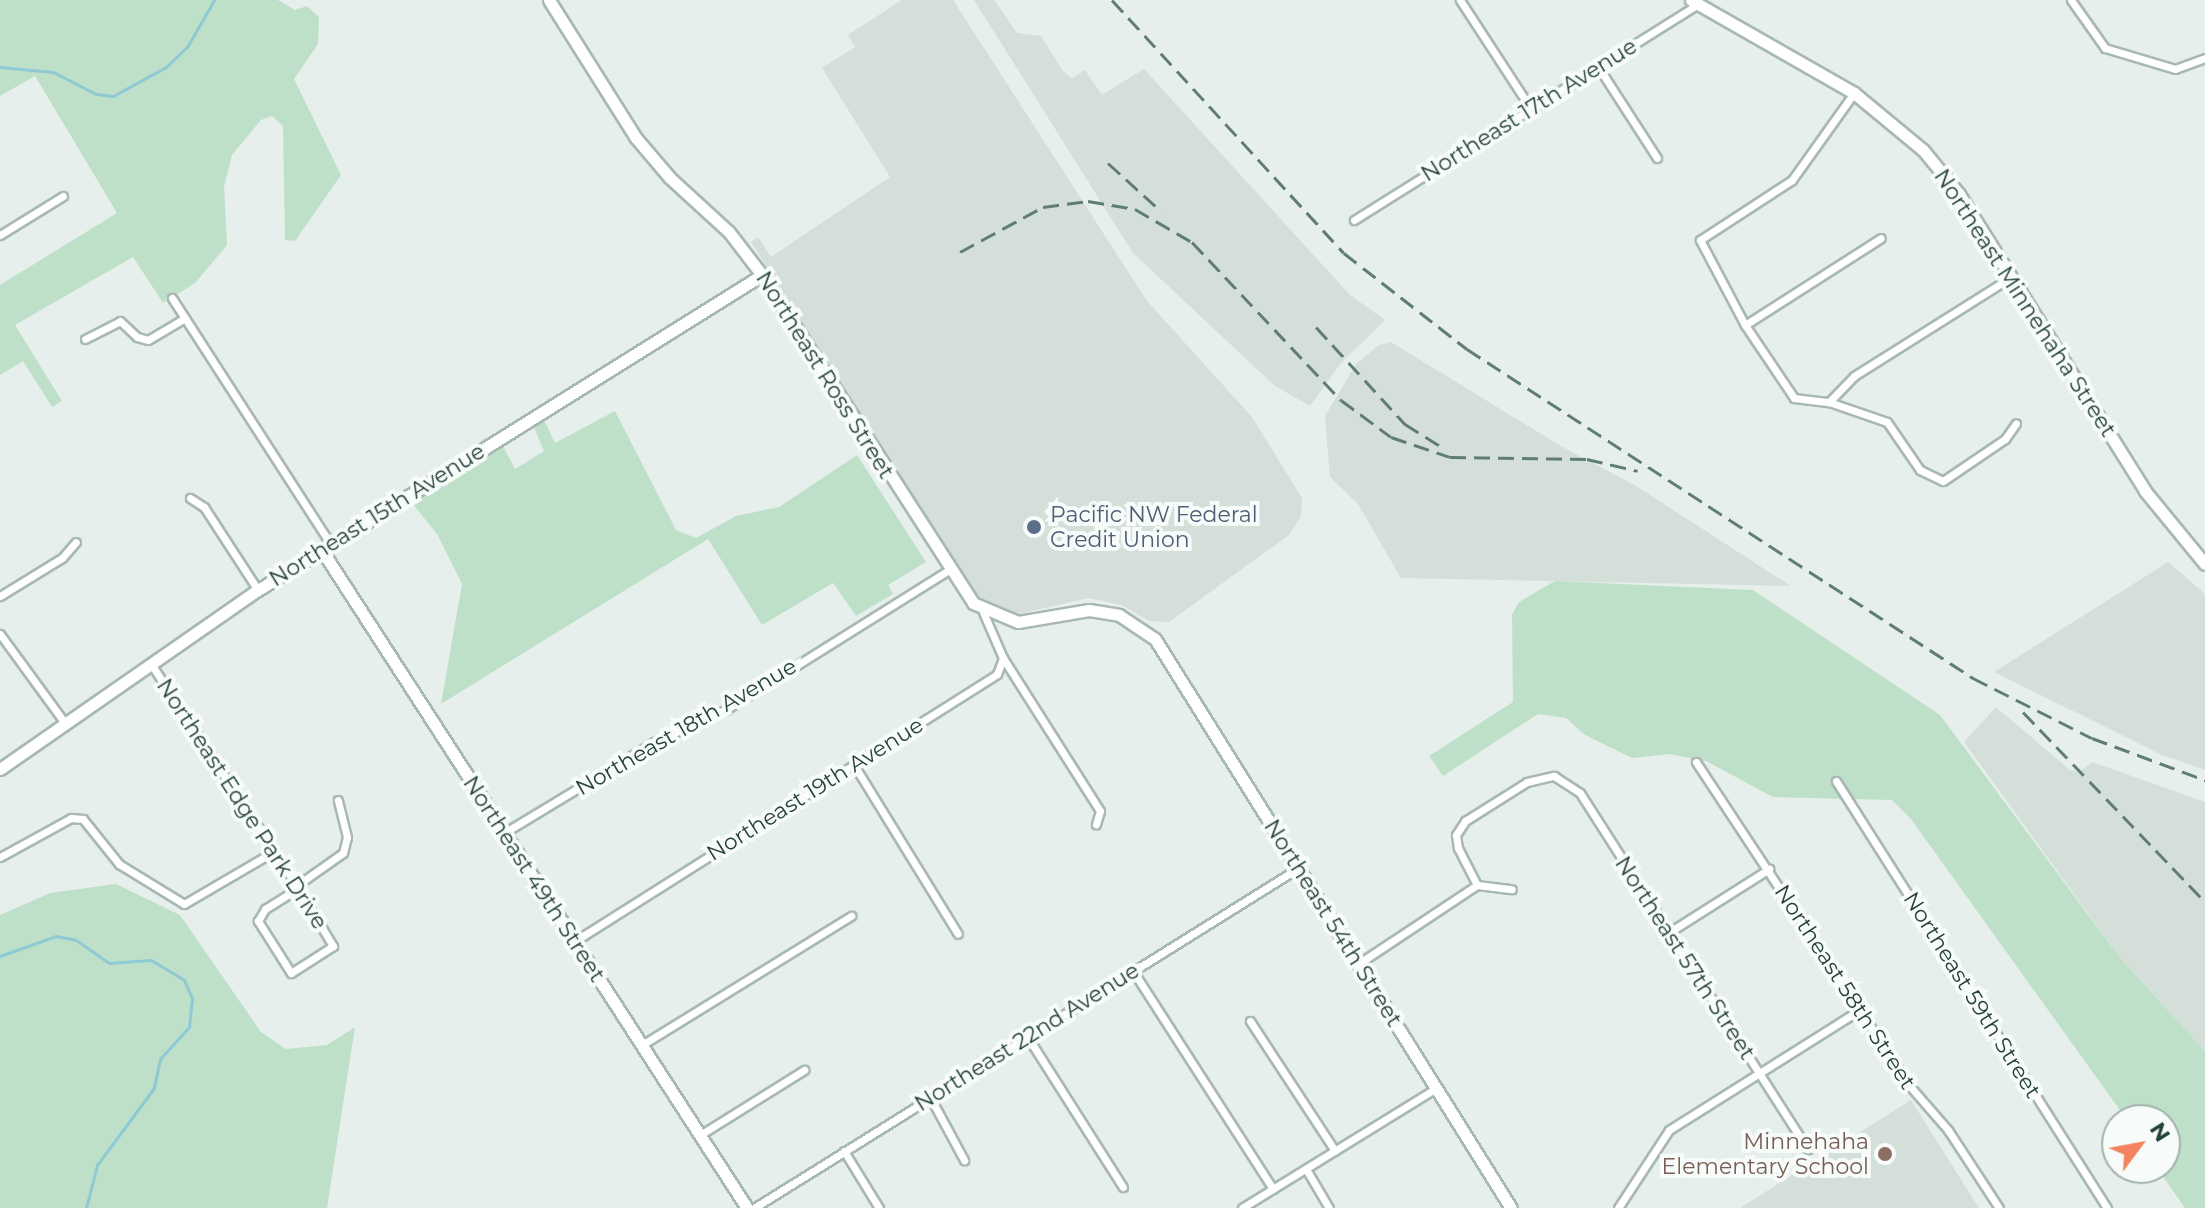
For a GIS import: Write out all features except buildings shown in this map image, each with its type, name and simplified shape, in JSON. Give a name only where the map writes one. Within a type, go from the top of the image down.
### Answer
[{"type":"street","name":"Northeast Ross Street","points":[[549,0],[636,138],[670,178],[729,232],[762,275],[949,570],[983,612]]},
{"type":"street","points":[[1460,0],[1531,109]]},
{"type":"street","points":[[2071,0],[2105,48],[2184,69],[2205,58]]},
{"type":"street","name":"Northeast 17th Avenue","points":[[1354,220],[1599,68],[1698,1]]},
{"type":"street","name":"Northeast Minnehaha Street","points":[[1698,1],[1854,93],[1897,125],[1947,178],[2145,491],[2205,564]]},
{"type":"street","points":[[1599,68],[1657,158]]},
{"type":"street","points":[[1854,93],[1792,180],[1700,240],[1745,325],[1794,398],[1829,402],[1887,422],[1920,470],[1943,481],[2005,439],[2016,423]]},
{"type":"street","points":[[0,235],[63,196]]},
{"type":"street","points":[[1745,325],[1881,238]]},
{"type":"street","name":"Northeast 15th Avenue","points":[[0,769],[258,590],[762,275]]},
{"type":"street","points":[[1829,402],[1854,376],[2011,277]]},
{"type":"street","name":"Northeast 49th Street","points":[[172,298],[504,833],[747,1208]]},
{"type":"street","points":[[85,339],[120,321],[137,337],[148,340],[185,318]]},
{"type":"street","points":[[190,498],[204,507],[258,590]]},
{"type":"street","points":[[0,596],[62,558],[76,542]]},
{"type":"street","name":"Northeast 18th Avenue","points":[[504,833],[654,742],[727,709],[949,570]]},
{"type":"street","name":"Northeast 54th Street","points":[[983,612],[1018,622],[1101,611],[1136,623],[1155,639],[1511,1208]]},
{"type":"street","points":[[983,612],[1003,658],[1100,811],[1096,824]]},
{"type":"street","points":[[0,634],[65,723]]},
{"type":"street","name":"Northeast 19th Avenue","points":[[575,941],[997,674],[1003,658]]},
{"type":"street","name":"Northeast Edge Park Drive","points":[[150,663],[297,887],[333,946],[299,969],[285,970],[258,921],[265,909],[297,887]]},
{"type":"street","name":"Northeast 58th Street","points":[[1696,762],[1908,1084],[1948,1130],[1999,1208]]},
{"type":"street","points":[[854,765],[958,934]]},
{"type":"street","name":"Northeast 57th Street","points":[[1477,885],[1458,848],[1460,826],[1527,782],[1554,776],[1580,793],[1808,1149]]},
{"type":"street","name":"Northeast 59th Street","points":[[1836,781],[2107,1208]]},
{"type":"street","points":[[297,887],[343,853],[347,837],[338,800]]},
{"type":"street","points":[[0,857],[71,818],[83,819],[119,864],[184,904],[273,852]]},
{"type":"street","name":"Northeast 22nd Avenue","points":[[754,1208],[1300,867]]},
{"type":"street","points":[[1668,933],[1769,869]]},
{"type":"street","points":[[1358,964],[1477,885],[1512,889]]},
{"type":"street","points":[[642,1045],[851,916]]},
{"type":"street","points":[[1133,971],[1273,1189]]},
{"type":"street","points":[[1618,1208],[1669,1130],[1861,1009]]},
{"type":"street","points":[[1250,1021],[1335,1151]]},
{"type":"street","points":[[1027,1036],[1123,1187]]},
{"type":"street","points":[[700,1135],[804,1070]]},
{"type":"street","points":[[1242,1208],[1436,1088]]},
{"type":"street","points":[[930,1097],[964,1160]]},
{"type":"street","points":[[844,1151],[879,1208]]},
{"type":"street","points":[[1306,1169],[1329,1208]]},
{"type":"shaded area","points":[[902,0],[953,0],[1147,301],[1252,417],[1302,498],[1301,516],[1289,535],[1169,622],[1149,621],[1121,605],[1088,598],[1019,614],[994,608],[975,593],[751,242],[758,237],[771,257],[890,177],[822,68],[855,47],[848,35]]},
{"type":"shaded area","points":[[974,0],[994,0],[1017,33],[1041,36],[1063,71],[1072,78],[1085,70],[1102,95],[1144,69],[1350,295],[1385,320],[1341,363],[1310,406],[1275,386],[1133,253]]},
{"type":"shaded area","points":[[1391,342],[1559,445],[1636,486],[1791,586],[1401,578],[1358,504],[1330,477],[1325,416],[1356,364],[1379,345]]},
{"type":"shaded area","points":[[2168,562],[2205,594],[2205,770],[2162,755],[1994,672]]},
{"type":"shaded area","points":[[1996,707],[2070,770],[2079,772],[2092,762],[2205,802],[2205,1051],[2121,959],[1964,742]]},
{"type":"shaded area","name":"Minnehaha Elementary School","points":[[1911,1100],[1979,1208],[1740,1208]]},
{"type":"green space","points":[[0,0],[278,0],[295,10],[307,6],[319,17],[318,44],[294,79],[341,175],[295,241],[285,240],[283,126],[272,116],[261,120],[232,155],[224,186],[227,245],[195,283],[163,303],[133,257],[15,325],[62,401],[52,407],[23,361],[0,375],[0,285],[117,213],[35,76],[0,96]]},
{"type":"green space","points":[[615,411],[676,530],[696,538],[736,516],[779,507],[857,455],[926,562],[888,585],[893,594],[856,616],[833,583],[762,625],[708,539],[441,704],[462,584],[437,534],[412,503],[503,446],[515,469],[544,451],[533,425],[544,420],[555,443]]},
{"type":"green space","points":[[1555,581],[1753,590],[1940,715],[2121,959],[2205,1051],[2205,1208],[2185,1208],[2168,1184],[2181,1184],[2181,1104],[2116,1104],[1911,819],[1892,800],[1773,797],[1706,761],[1669,754],[1632,758],[1585,735],[1566,718],[1538,714],[1443,776],[1429,756],[1513,702],[1512,615],[1519,602]]},
{"type":"green space","points":[[116,884],[180,915],[261,1032],[286,1049],[327,1045],[355,1027],[327,1208],[0,1208],[0,915],[50,893]]},
{"type":"waterway","points":[[0,67],[53,72],[96,94],[113,96],[166,67],[187,47],[214,0]]},
{"type":"waterway","points":[[0,956],[56,936],[76,940],[109,963],[151,960],[184,980],[192,998],[189,1027],[160,1059],[154,1088],[97,1165],[86,1208]]},
{"type":"railway","points":[[1112,0],[1344,253],[1467,349],[1973,678],[2092,738],[2205,780]]},
{"type":"railway","points":[[1108,163],[1161,211]]},
{"type":"railway","points":[[960,252],[1043,207],[1088,201],[1135,209],[1192,242],[1341,400],[1391,437],[1450,457],[1587,459],[1638,471]]},
{"type":"railway","points":[[1316,327],[1405,424],[1445,449]]},
{"type":"railway","points":[[2023,712],[2205,902]]},
{"type":"place","name":"Pacific NW Federal Credit Union","points":[[1034,527]]},
{"type":"place","name":"Minnehaha Elementary School","points":[[1885,1154]]}]
